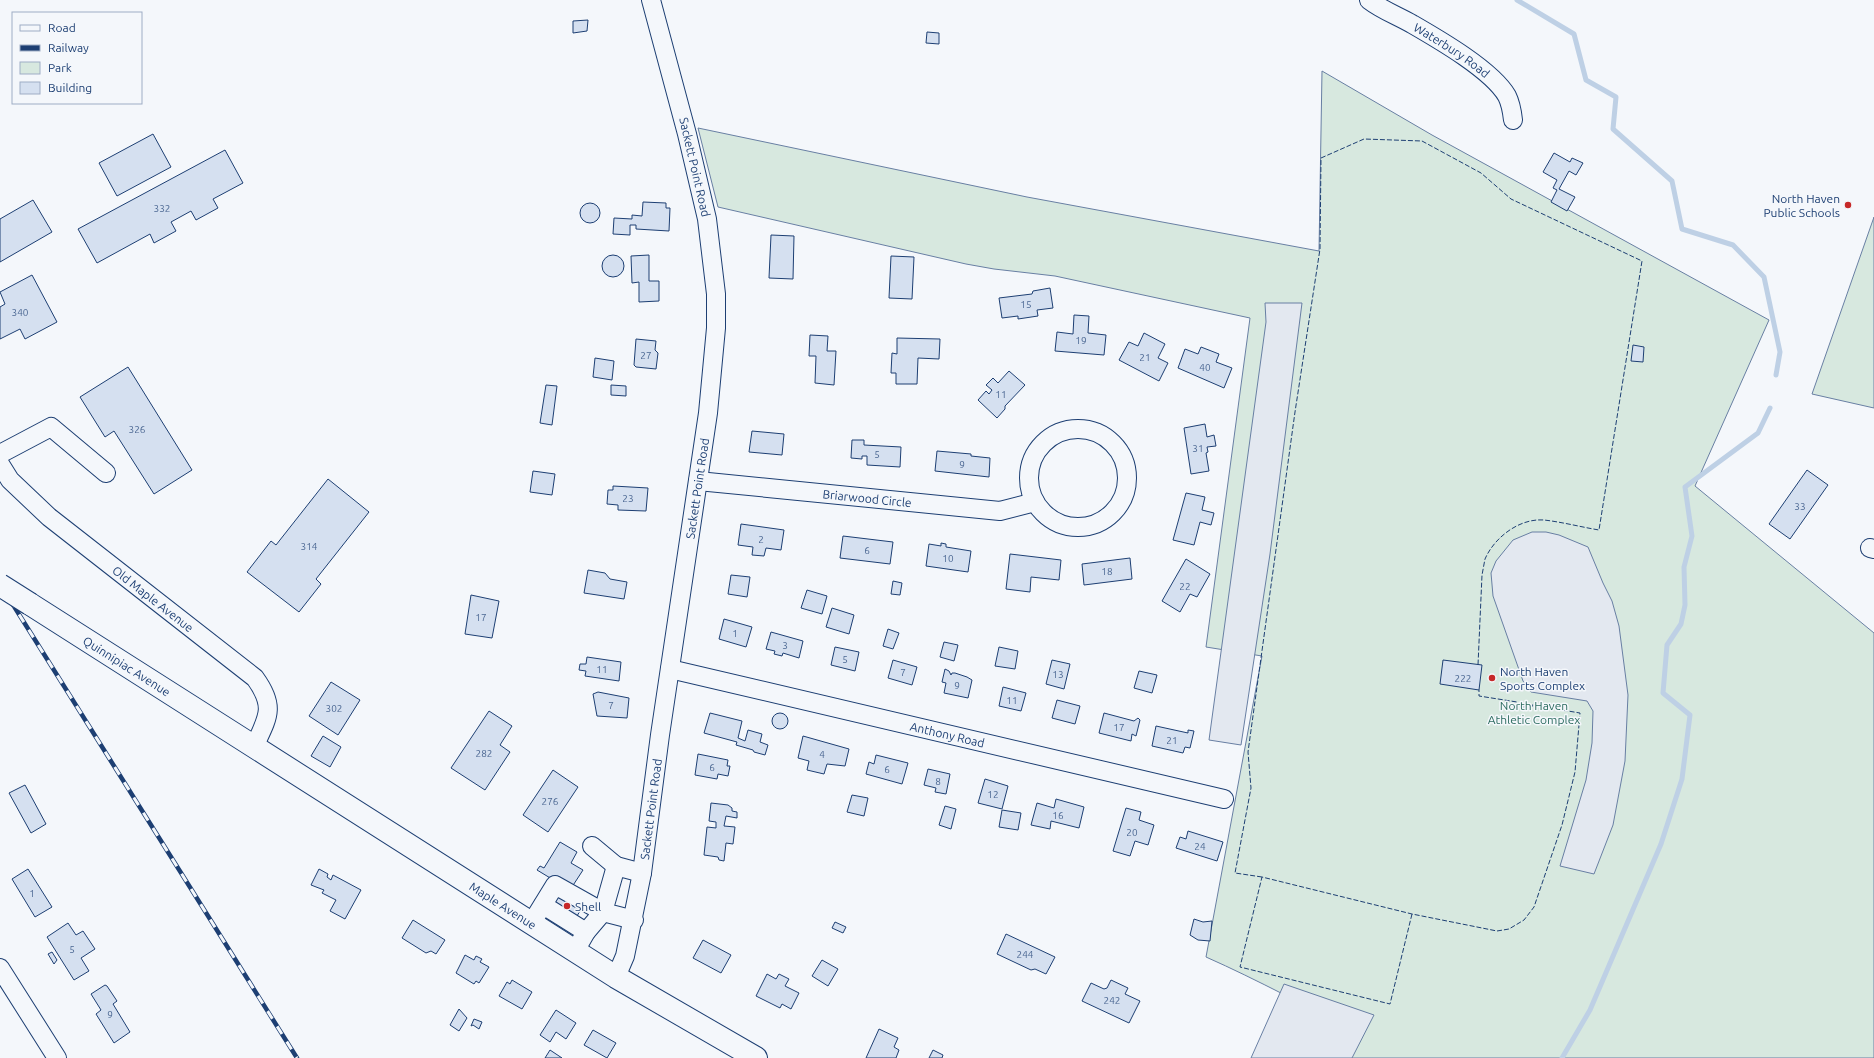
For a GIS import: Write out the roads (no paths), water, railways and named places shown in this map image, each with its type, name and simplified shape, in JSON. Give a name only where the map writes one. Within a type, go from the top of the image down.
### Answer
[{"type":"main road","name":"Quinnipiac Avenue","points":[[0,585],[254,747]]},
{"type":"main road","name":"Maple Avenue","points":[[254,747],[575,952],[756,1058]]},
{"type":"street","name":"Sackett Point Road","points":[[616,977],[626,956],[642,873],[712,379],[716,328],[713,264],[707,219],[700,183],[651,0]]},
{"type":"street","name":"Waterbury Road","points":[[1369,0],[1440,41],[1486,73],[1499,85],[1506,96],[1511,106],[1513,120]]},
{"type":"street","points":[[0,454],[51,427],[106,473]]},
{"type":"street","points":[[1076,429],[1093,431],[1108,439],[1120,451],[1126,465],[1127,481],[1124,496],[1116,510],[1104,520],[1090,526],[1074,527],[1059,523],[1046,515],[1035,502],[1030,487],[1030,471],[1035,454],[1046,441],[1060,432],[1076,429]]},
{"type":"street","name":"Old Maple Avenue","points":[[0,464],[10,480],[44,512],[255,678],[264,691],[269,706],[266,722],[254,747]]},
{"type":"street","name":"Briarwood Circle","points":[[698,481],[1000,510],[1035,502]]},
{"type":"street","name":"Anthony Road","points":[[670,668],[1224,799]]},
{"type":"street","points":[[592,846],[616,866],[642,873]]},
{"type":"street","points":[[575,952],[586,932],[603,912],[616,866]]},
{"type":"street","points":[[531,924],[555,885],[603,912],[634,920]]},
{"type":"street","points":[[543,905],[586,932]]},
{"type":"street","points":[[0,968],[57,1058]]},
{"type":"waterway","points":[[1517,0],[1574,34],[1586,80],[1616,97],[1613,129],[1672,181],[1682,229],[1733,245],[1764,277],[1780,352],[1776,375]]},
{"type":"waterway","points":[[1562,1058],[1590,1010],[1661,844],[1682,779],[1690,715],[1663,693],[1667,645],[1681,624],[1685,605],[1684,567],[1692,536],[1685,487],[1758,433],[1770,408]]},
{"type":"railway","points":[[0,584],[297,1058]]},
{"type":"place","name":"North Haven Public Schools","points":[[1848,205]]},
{"type":"place","name":"North Haven Sports Complex","points":[[1492,678]]},
{"type":"place","name":"Shell","points":[[567,906]]},
{"type":"park label","name":"North Haven Athletic Complex","points":[[1534,712]]}]
